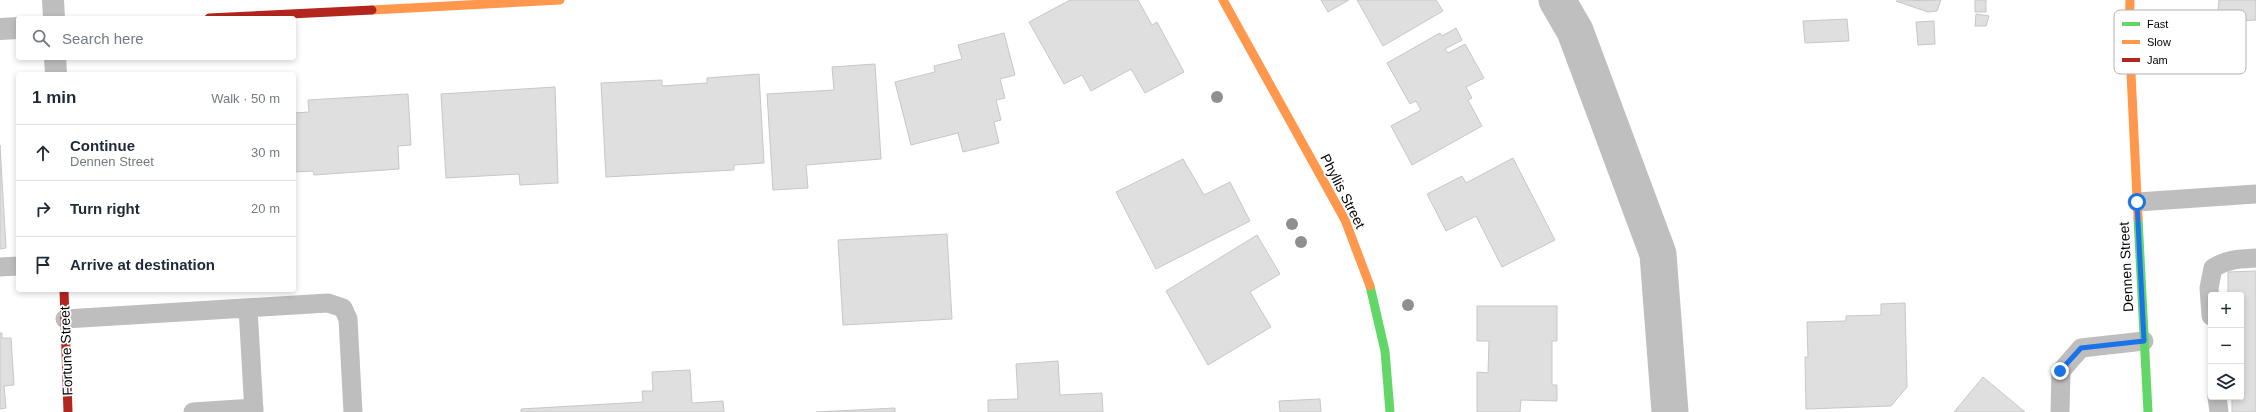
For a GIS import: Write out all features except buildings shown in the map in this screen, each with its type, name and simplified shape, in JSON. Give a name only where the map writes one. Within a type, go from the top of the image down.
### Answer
[{"type":"street","points":[[53,0],[54,16]]},
{"type":"street","points":[[247,16],[560,0]]},
{"type":"street","name":"Phyllis Street","points":[[1223,0],[1345,220],[1369,280],[1385,351],[1390,412]]},
{"type":"street","name":"Dennen Street","points":[[2130,0],[2130,10]]},
{"type":"street","points":[[0,29],[16,28]]},
{"type":"street","points":[[55,60],[56,72]]},
{"type":"street","name":"Dennen Street","points":[[2131,74],[2148,412]]},
{"type":"street","name":"Fortune Street","points":[[64,292],[68,412]]},
{"type":"lane","points":[[2137,202],[2256,194]]},
{"type":"lane","points":[[2209,292],[2214,268],[2222,262],[2256,258]]},
{"type":"lane","points":[[0,267],[16,266]]},
{"type":"lane","points":[[65,319],[328,303],[343,308],[348,319],[353,412]]},
{"type":"lane","points":[[193,412],[254,410],[248,308]]},
{"type":"lane","points":[[2060,412],[2060,371],[2081,348],[2144,341]]},
{"type":"lane","points":[[2218,400],[2219,412]]},
{"type":"waterway","points":[[1557,0],[1575,31],[1658,254],[1670,412]]},
{"type":"traffic: fast","points":[[2138,218],[2148,412]]},
{"type":"traffic: fast","points":[[1370,286],[1385,351],[1390,412]]},
{"type":"traffic: slow","points":[[372,10],[560,0]]},
{"type":"traffic: slow","points":[[1223,0],[1345,220],[1370,286]]},
{"type":"traffic: slow","points":[[2130,0],[2130,10]]},
{"type":"traffic: slow","points":[[2131,74],[2138,218]]},
{"type":"traffic: jam","points":[[250,16],[372,10]]},
{"type":"traffic: jam","points":[[64,292],[68,412]]},
{"type":"route","points":[[2060,371],[2081,348],[2144,341],[2137,202]]}]
